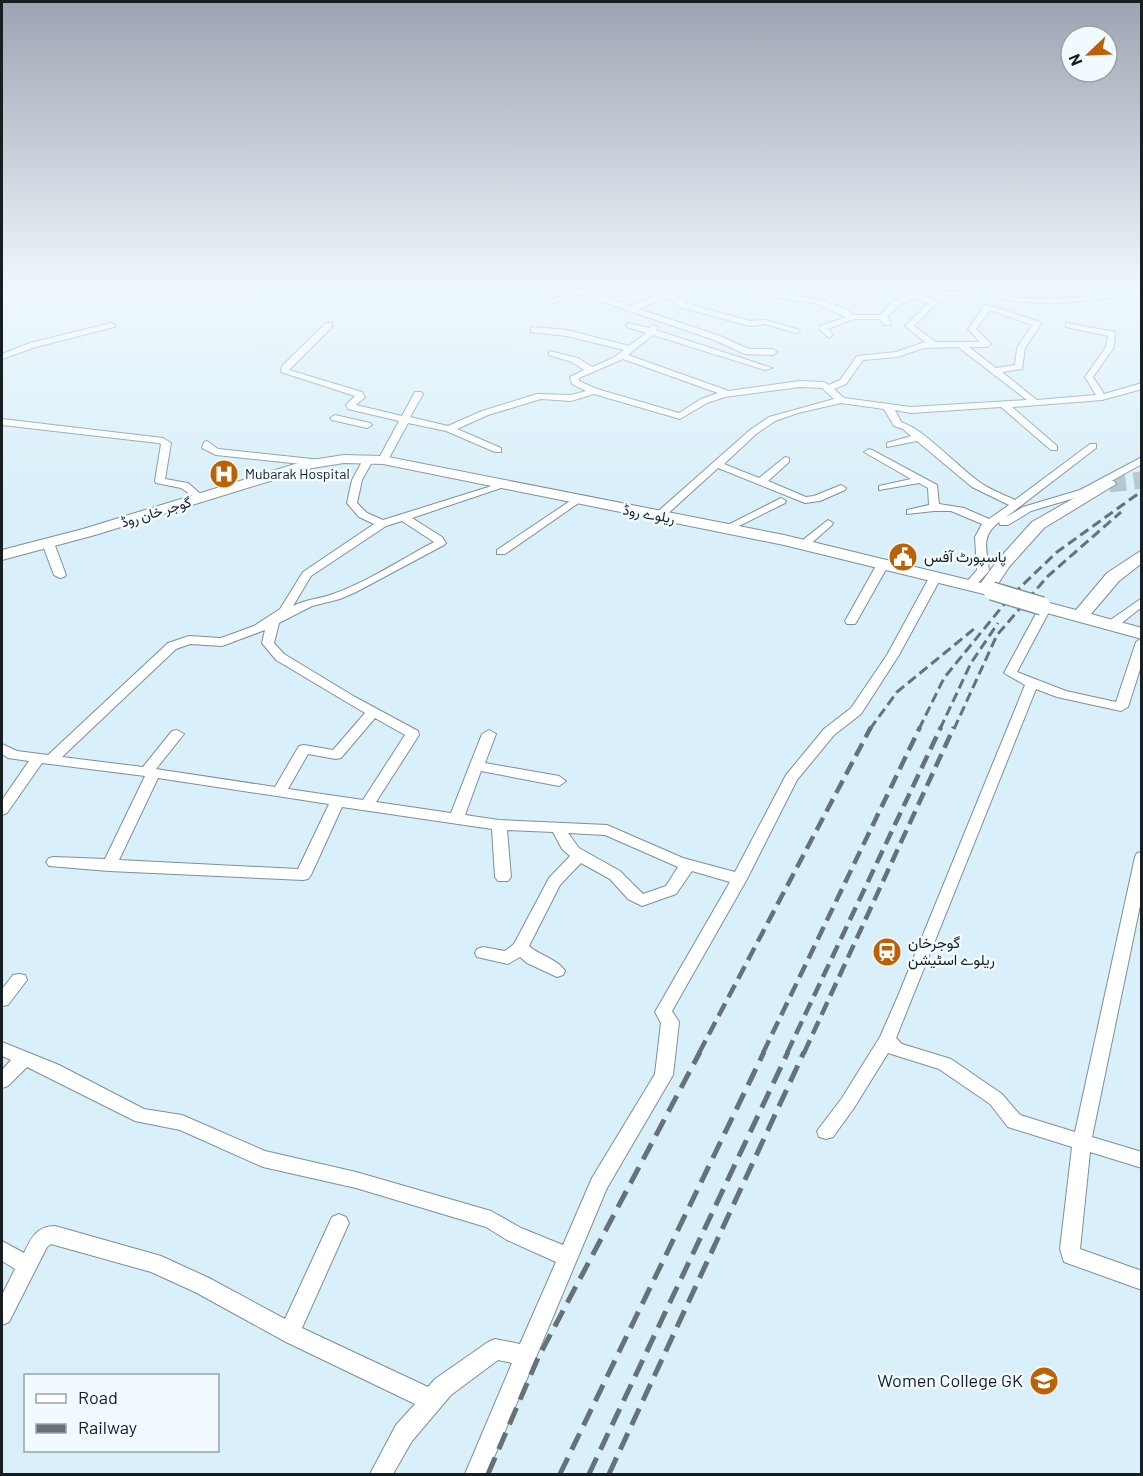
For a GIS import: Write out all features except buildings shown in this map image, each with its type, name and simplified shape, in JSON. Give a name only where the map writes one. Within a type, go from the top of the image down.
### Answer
[{"type":"main road","name":"ریلوے روڈ","points":[[315,463],[344,459],[376,460],[727,528],[936,576],[1142,634]]},
{"type":"main road","name":"گوجر خان روڈ","points":[[2,555],[315,463]]},
{"type":"main road","points":[[989,590],[1003,564],[1038,525],[1109,484]]},
{"type":"main road","points":[[1080,617],[1113,577],[1142,555]]},
{"type":"street","points":[[295,358],[285,368],[285,372],[359,394],[360,397],[350,406],[449,429],[498,450]]},
{"type":"street","points":[[568,358],[591,370]]},
{"type":"street","points":[[619,358],[573,379],[594,391],[680,416],[704,401],[727,393],[810,384],[830,388],[842,400]]},
{"type":"street","points":[[628,358],[727,393]]},
{"type":"street","points":[[735,358],[768,368]]},
{"type":"street","points":[[830,388],[843,382],[862,358]]},
{"type":"street","points":[[979,358],[1036,403]]},
{"type":"street","points":[[995,370],[1019,367],[1020,358]]},
{"type":"street","points":[[1102,358],[1089,377],[1102,397]]},
{"type":"street","points":[[659,516],[716,464],[772,418],[842,400],[920,410],[1102,397],[1142,386]]},
{"type":"street","points":[[449,429],[485,413],[540,396],[571,398],[594,391]]},
{"type":"street","points":[[382,524],[363,514],[352,503],[357,480],[376,460],[405,419],[418,394]]},
{"type":"street","points":[[1004,405],[1054,448]]},
{"type":"street","points":[[888,407],[897,424],[906,427],[919,437],[976,485],[1015,504]]},
{"type":"street","points":[[335,418],[364,428],[381,415]]},
{"type":"street","points":[[2,422],[160,440],[166,444],[167,450],[160,481],[184,485],[200,498]]},
{"type":"street","points":[[890,445],[919,437]]},
{"type":"street","points":[[207,444],[207,448],[216,452],[315,463]]},
{"type":"street","points":[[970,585],[983,571],[980,537],[990,524],[1093,446]]},
{"type":"street","points":[[869,452],[934,489],[934,506]]},
{"type":"street","points":[[761,482],[785,460]]},
{"type":"street","points":[[980,548],[1003,524],[1017,514],[1047,502],[1073,496],[1142,460]]},
{"type":"street","points":[[716,464],[808,501],[841,488]]},
{"type":"street","points":[[884,488],[921,480]]},
{"type":"street","points":[[367,805],[412,735],[409,728],[373,712],[280,657],[268,643],[273,621],[297,594],[301,581],[307,574],[382,524],[502,486]]},
{"type":"street","points":[[501,552],[576,500]]},
{"type":"street","points":[[727,528],[781,501]]},
{"type":"street","points":[[910,512],[934,506],[962,510],[990,524]]},
{"type":"street","points":[[2,810],[45,758],[172,646],[189,640],[230,640],[308,603],[336,597],[352,590],[440,543],[438,539],[403,517]]},
{"type":"street","points":[[803,545],[828,523]]},
{"type":"street","points":[[48,543],[60,575]]},
{"type":"street","points":[[851,621],[883,564]]},
{"type":"street","points":[[476,1474],[599,1184],[664,1075],[670,1022],[663,1012],[739,879],[791,778],[829,732],[856,711],[893,655],[936,576]]},
{"type":"street","points":[[1110,626],[1142,601]]},
{"type":"street","points":[[1043,607],[1010,674],[1062,694],[1121,707],[1139,659],[1142,642]]},
{"type":"street","points":[[826,1131],[848,1103],[887,1040],[931,941],[990,781],[1032,683]]},
{"type":"street","points":[[278,793],[304,749],[336,755],[373,712]]},
{"type":"street","points":[[109,866],[150,772],[177,734]]},
{"type":"street","points":[[456,819],[489,734]]},
{"type":"street","points":[[2,748],[13,754],[150,772],[498,825],[607,830],[688,865],[739,879]]},
{"type":"street","points":[[476,766],[558,781]]},
{"type":"street","points":[[54,862],[303,875],[338,800]]},
{"type":"street","points":[[498,825],[503,877]]},
{"type":"street","points":[[558,828],[567,846],[579,856],[617,876],[634,897],[642,900],[671,890],[688,865]]},
{"type":"street","points":[[483,953],[508,958],[520,948],[554,882],[579,856]]},
{"type":"street","points":[[1142,857],[1137,904],[1082,1142],[1071,1255],[1142,1281]]},
{"type":"street","points":[[520,948],[533,959],[557,971]]},
{"type":"street","points":[[2,1000],[19,980]]},
{"type":"street","points":[[887,1040],[896,1049],[945,1064],[996,1099],[1014,1121],[1142,1160]]},
{"type":"street","points":[[2,1049],[86,1087],[141,1116],[182,1123],[263,1159],[366,1182],[490,1220],[514,1234],[568,1257]]},
{"type":"street","points":[[2,1081],[24,1058]]},
{"type":"street","points":[[289,1333],[339,1222]]},
{"type":"street","points":[[2,1315],[40,1241],[48,1235],[98,1245],[164,1267],[202,1285],[289,1333],[431,1400]]},
{"type":"street","points":[[2,1250],[27,1266]]},
{"type":"street","points":[[381,1474],[404,1434],[443,1387],[495,1348],[527,1356]]},
{"type":"tunnel","points":[[1109,484],[1142,480],[1139,480]]},
{"type":"railway","points":[[919,729],[944,678],[1010,597],[1057,552],[1142,491]]},
{"type":"railway","points":[[954,729],[997,635],[1048,576],[1121,512]]},
{"type":"railway","points":[[940,729],[971,663],[998,623]]},
{"type":"railway","points":[[870,729],[897,692],[974,629]]},
{"type":"railway","points":[[699,1053],[871,727]]},
{"type":"railway","points":[[763,1053],[920,727]]},
{"type":"railway","points":[[787,1053],[941,727]]},
{"type":"railway","points":[[804,1053],[954,727]]},
{"type":"railway","points":[[488,1474],[538,1358],[700,1052]]},
{"type":"railway","points":[[560,1474],[764,1052]]},
{"type":"railway","points":[[589,1474],[788,1052]]},
{"type":"railway","points":[[609,1474],[804,1052]]},
{"type":"place","name":"Mubarak Hospital","points":[[224,474]]},
{"type":"place","name":"پاسپورٹ آفس","points":[[903,557]]},
{"type":"place","name":"گوجرخان ریلوے اسٹیشن","points":[[887,952]]},
{"type":"place","name":"Women College GK","points":[[1044,1381]]}]
